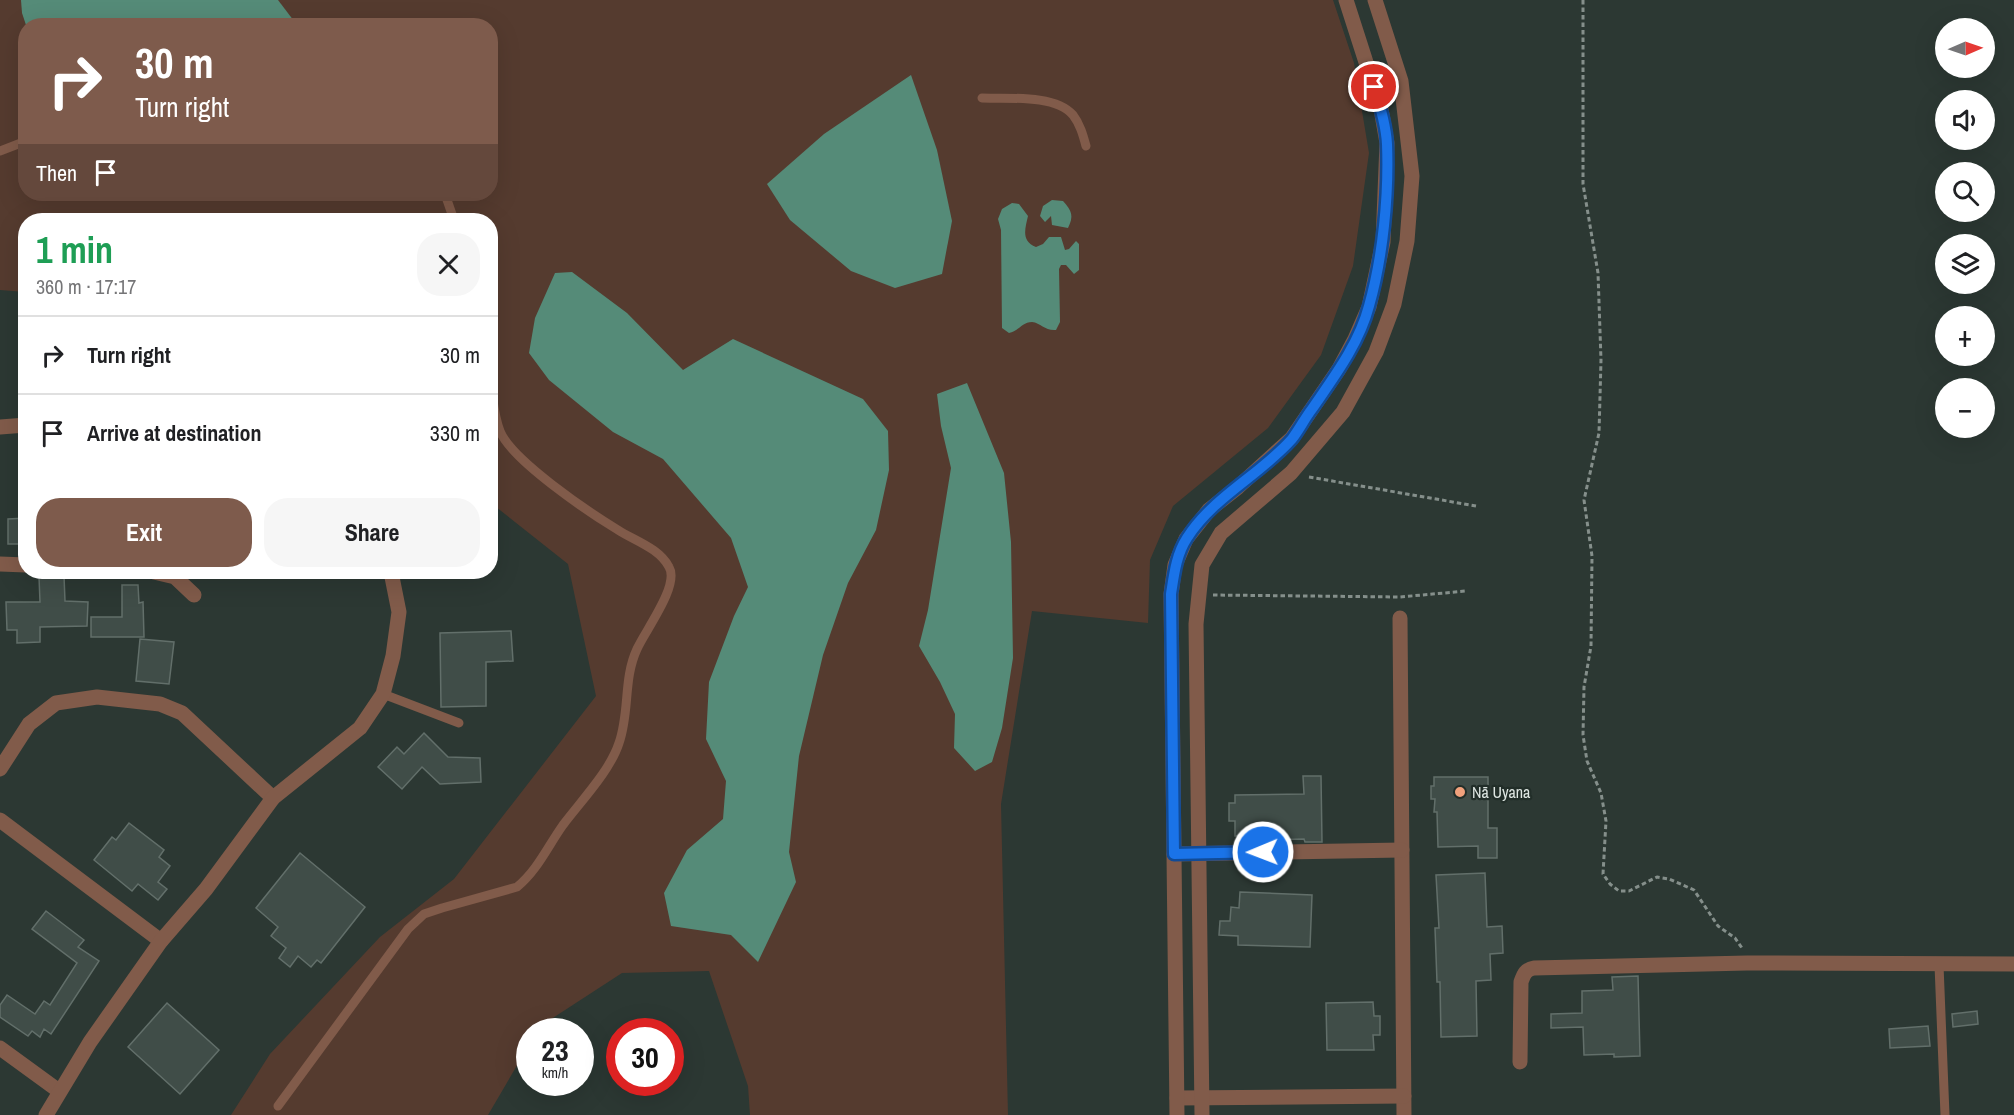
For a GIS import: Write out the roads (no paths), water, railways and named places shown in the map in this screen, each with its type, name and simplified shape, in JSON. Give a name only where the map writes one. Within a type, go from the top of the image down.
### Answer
[{"type":"street","points":[[1177,1115],[1171,594],[1175,565],[1186,539],[1209,510],[1292,438],[1339,369],[1369,307],[1383,242],[1387,142],[1381,109],[1346,0]]},
{"type":"street","points":[[1202,1115],[1196,624],[1202,565],[1221,533],[1291,473],[1343,412],[1376,352],[1394,304],[1407,241],[1413,187],[1401,81],[1375,0]]},
{"type":"street","points":[[0,427],[18,426]]},
{"type":"street","points":[[0,564],[18,565]]},
{"type":"street","points":[[177,579],[194,595]]},
{"type":"street","points":[[46,1115],[90,1042],[161,941],[206,889],[273,798],[360,728],[383,694],[393,656],[399,612],[392,579]]},
{"type":"street","points":[[1400,618],[1404,1115]]},
{"type":"street","points":[[0,769],[30,724],[56,704],[97,697],[118,699],[160,704],[182,713],[273,798]]},
{"type":"street","points":[[0,820],[161,941]]},
{"type":"street","points":[[1174,854],[1402,850]]},
{"type":"street","points":[[1520,1062],[1521,982],[1528,969],[1747,963],[2014,964]]},
{"type":"street","points":[[0,1048],[59,1091]]},
{"type":"street","points":[[1177,1098],[1404,1096]]},
{"type":"lane","points":[[982,98],[1045,100],[1059,106],[1072,114],[1081,130],[1086,146]]},
{"type":"lane","points":[[0,150],[18,144]]},
{"type":"lane","points":[[278,1106],[401,939],[424,915],[517,887],[527,879],[606,766],[619,743],[628,676],[636,649],[669,586],[671,569],[663,557],[618,531],[562,493],[512,450],[501,433],[498,419]]},
{"type":"lane","points":[[383,694],[459,723]]},
{"type":"lane","points":[[1939,965],[1945,1115]]},
{"type":"place","name":"Nā Uyana","points":[[1460,792]]}]
